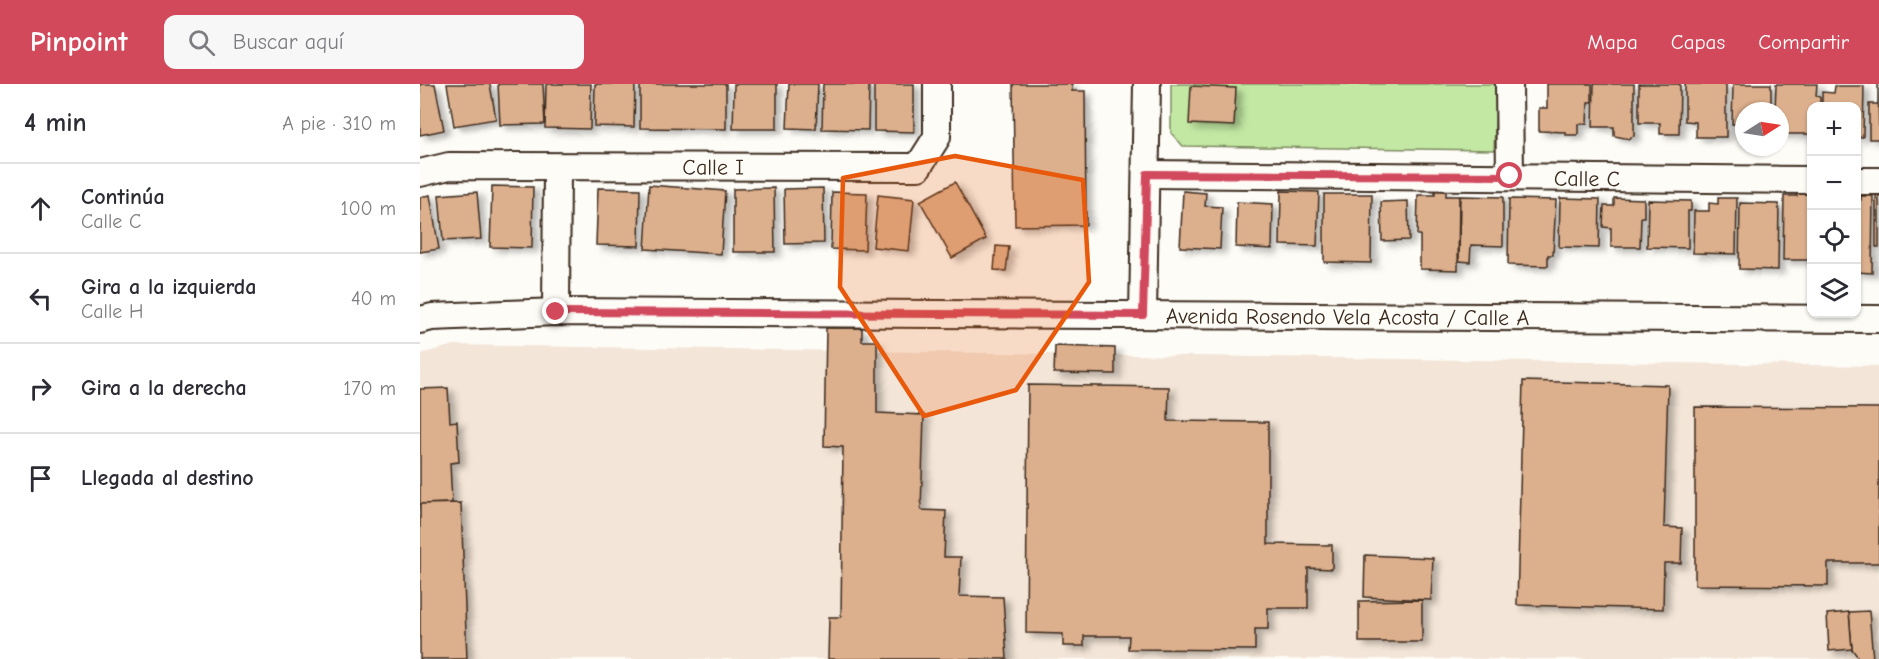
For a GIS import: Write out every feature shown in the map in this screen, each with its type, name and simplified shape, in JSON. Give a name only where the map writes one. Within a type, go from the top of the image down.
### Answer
[{"type":"street","name":"Calle I","points":[[420,173],[449,166],[918,167],[937,137],[937,84]]},
{"type":"street","points":[[1143,315],[1148,84]]},
{"type":"street","points":[[1509,84],[1510,176]]},
{"type":"street","points":[[556,312],[557,166]]},
{"type":"street","name":"Calle C","points":[[1147,174],[1807,180]]},
{"type":"street","points":[[1861,181],[1879,181]]},
{"type":"street","name":"Avenida Rosendo Vela Acosta / Calle A","points":[[420,320],[432,317],[556,312],[1879,319]]},
{"type":"highlighted area","points":[[955,156],[1083,180],[1089,282],[1016,390],[924,416],[840,287],[843,178]]},
{"type":"shaded area","points":[[454,345],[1879,366],[1879,659],[420,659],[420,354]]},
{"type":"green space","points":[[1171,84],[1497,84],[1494,150],[1183,146],[1171,133]]},
{"type":"building","points":[[420,84],[435,84],[444,130],[420,135]]},
{"type":"building","points":[[447,84],[490,84],[496,119],[454,126]]},
{"type":"building","points":[[498,84],[543,84],[545,124],[500,125]]},
{"type":"building","points":[[546,84],[591,84],[590,129],[545,128]]},
{"type":"building","points":[[595,84],[635,84],[634,127],[594,126]]},
{"type":"building","points":[[640,84],[726,84],[726,129],[640,128]]},
{"type":"building","points":[[734,84],[777,84],[777,129],[733,129]]},
{"type":"building","points":[[789,84],[818,84],[816,129],[787,128]]},
{"type":"building","points":[[823,84],[869,84],[868,130],[822,129]]},
{"type":"building","points":[[874,84],[914,84],[914,132],[874,131]]},
{"type":"building","points":[[1013,84],[1072,84],[1072,91],[1085,91],[1086,225],[1015,226]]},
{"type":"building","points":[[1547,84],[1592,84],[1592,102],[1588,102],[1587,124],[1578,124],[1578,135],[1539,131],[1539,108],[1547,108]]},
{"type":"building","points":[[1594,84],[1634,84],[1634,136],[1630,139],[1614,136],[1614,127],[1593,127]]},
{"type":"building","points":[[1639,84],[1680,84],[1679,134],[1660,134],[1660,123],[1639,123]]},
{"type":"building","points":[[1685,84],[1726,84],[1726,137],[1696,137],[1696,122],[1685,121]]},
{"type":"building","points":[[1733,84],[1771,84],[1771,102],[1735,102],[1735,124],[1732,124]]},
{"type":"building","points":[[1776,84],[1817,84],[1816,96],[1820,97],[1820,102],[1807,102],[1807,134],[1789,134],[1789,102],[1775,102]]},
{"type":"building","points":[[1878,84],[1879,139],[1869,139],[1869,104],[1878,104]]},
{"type":"building","points":[[1191,86],[1236,88],[1234,126],[1189,124]]},
{"type":"building","points":[[1835,86],[1864,86],[1863,137],[1861,137],[1861,102],[1822,102],[1822,92],[1834,93]]},
{"type":"building","points":[[955,182],[986,239],[952,258],[920,201]]},
{"type":"building","points":[[649,185],[725,191],[721,254],[645,249]]},
{"type":"building","points":[[492,186],[533,187],[532,248],[490,247]]},
{"type":"building","points":[[598,188],[640,189],[639,246],[596,245]]},
{"type":"building","points":[[774,188],[775,252],[733,252],[733,189]]},
{"type":"building","points":[[823,188],[824,243],[785,244],[784,189]]},
{"type":"building","points":[[1435,190],[1446,191],[1446,196],[1459,196],[1458,270],[1420,269],[1420,235],[1417,235],[1418,195],[1435,195]]},
{"type":"building","points":[[1183,191],[1206,193],[1205,206],[1222,207],[1220,249],[1180,247]]},
{"type":"building","points":[[1281,191],[1319,192],[1317,246],[1280,245]]},
{"type":"building","points":[[477,192],[481,239],[443,241],[439,195]]},
{"type":"building","points":[[832,192],[867,193],[865,250],[831,249]]},
{"type":"building","points":[[1796,192],[1807,192],[1807,260],[1783,260],[1784,196],[1797,196]]},
{"type":"building","points":[[1324,194],[1372,194],[1371,263],[1324,262]]},
{"type":"building","points":[[430,195],[439,249],[420,252],[420,197]]},
{"type":"building","points":[[878,195],[914,199],[909,251],[873,247]]},
{"type":"building","points":[[1876,195],[1879,195],[1879,247],[1876,247]]},
{"type":"building","points":[[1460,196],[1503,197],[1503,246],[1471,245],[1470,262],[1459,261]]},
{"type":"building","points":[[1861,196],[1873,196],[1872,273],[1861,272]]},
{"type":"building","points":[[1560,198],[1600,199],[1599,248],[1559,247]]},
{"type":"building","points":[[1614,198],[1644,199],[1640,247],[1611,247],[1611,228],[1603,227],[1604,206],[1614,206]]},
{"type":"building","points":[[1718,198],[1737,198],[1736,254],[1693,253],[1694,211],[1709,211],[1709,203],[1718,204]]},
{"type":"building","points":[[1509,199],[1556,200],[1553,255],[1548,255],[1548,266],[1508,265]]},
{"type":"building","points":[[1648,200],[1691,201],[1691,211],[1688,211],[1688,248],[1647,247]]},
{"type":"building","points":[[1408,201],[1409,240],[1382,241],[1381,202]]},
{"type":"building","points":[[1237,202],[1273,204],[1272,249],[1236,247]]},
{"type":"building","points":[[1740,203],[1779,204],[1778,270],[1739,269]]},
{"type":"building","points":[[996,246],[1009,247],[1006,271],[994,270]]},
{"type":"building","points":[[826,328],[862,328],[862,341],[877,341],[877,413],[924,415],[921,510],[946,511],[944,557],[961,557],[959,596],[1003,597],[1007,659],[828,659],[829,617],[841,617],[843,447],[824,446]]},
{"type":"building","points":[[1055,346],[1115,348],[1115,374],[1054,373]]},
{"type":"building","points":[[1523,381],[1668,385],[1664,527],[1682,528],[1681,563],[1664,563],[1663,609],[1517,605]]},
{"type":"building","points":[[1028,385],[1169,387],[1168,421],[1268,422],[1268,544],[1332,545],[1332,569],[1308,568],[1308,608],[1268,608],[1268,629],[1255,629],[1255,650],[1128,649],[1129,636],[1084,636],[1084,646],[1063,646],[1063,634],[1026,633]]},
{"type":"building","points":[[448,388],[450,422],[457,421],[459,462],[450,463],[452,503],[420,504],[420,389]]},
{"type":"building","points":[[1695,407],[1879,408],[1879,563],[1828,563],[1828,586],[1695,585]]},
{"type":"building","points":[[461,503],[467,659],[420,659],[420,504]]},
{"type":"building","points":[[1365,555],[1433,558],[1431,600],[1364,597]]},
{"type":"building","points":[[1422,600],[1422,642],[1359,642],[1359,601]]},
{"type":"building","points":[[1869,611],[1873,659],[1859,659],[1852,649],[1849,612]]},
{"type":"building","points":[[1849,612],[1852,649],[1829,651],[1827,614]]},
{"type":"route","points":[[556,312],[1143,315],[1147,174],[1510,176]]}]
